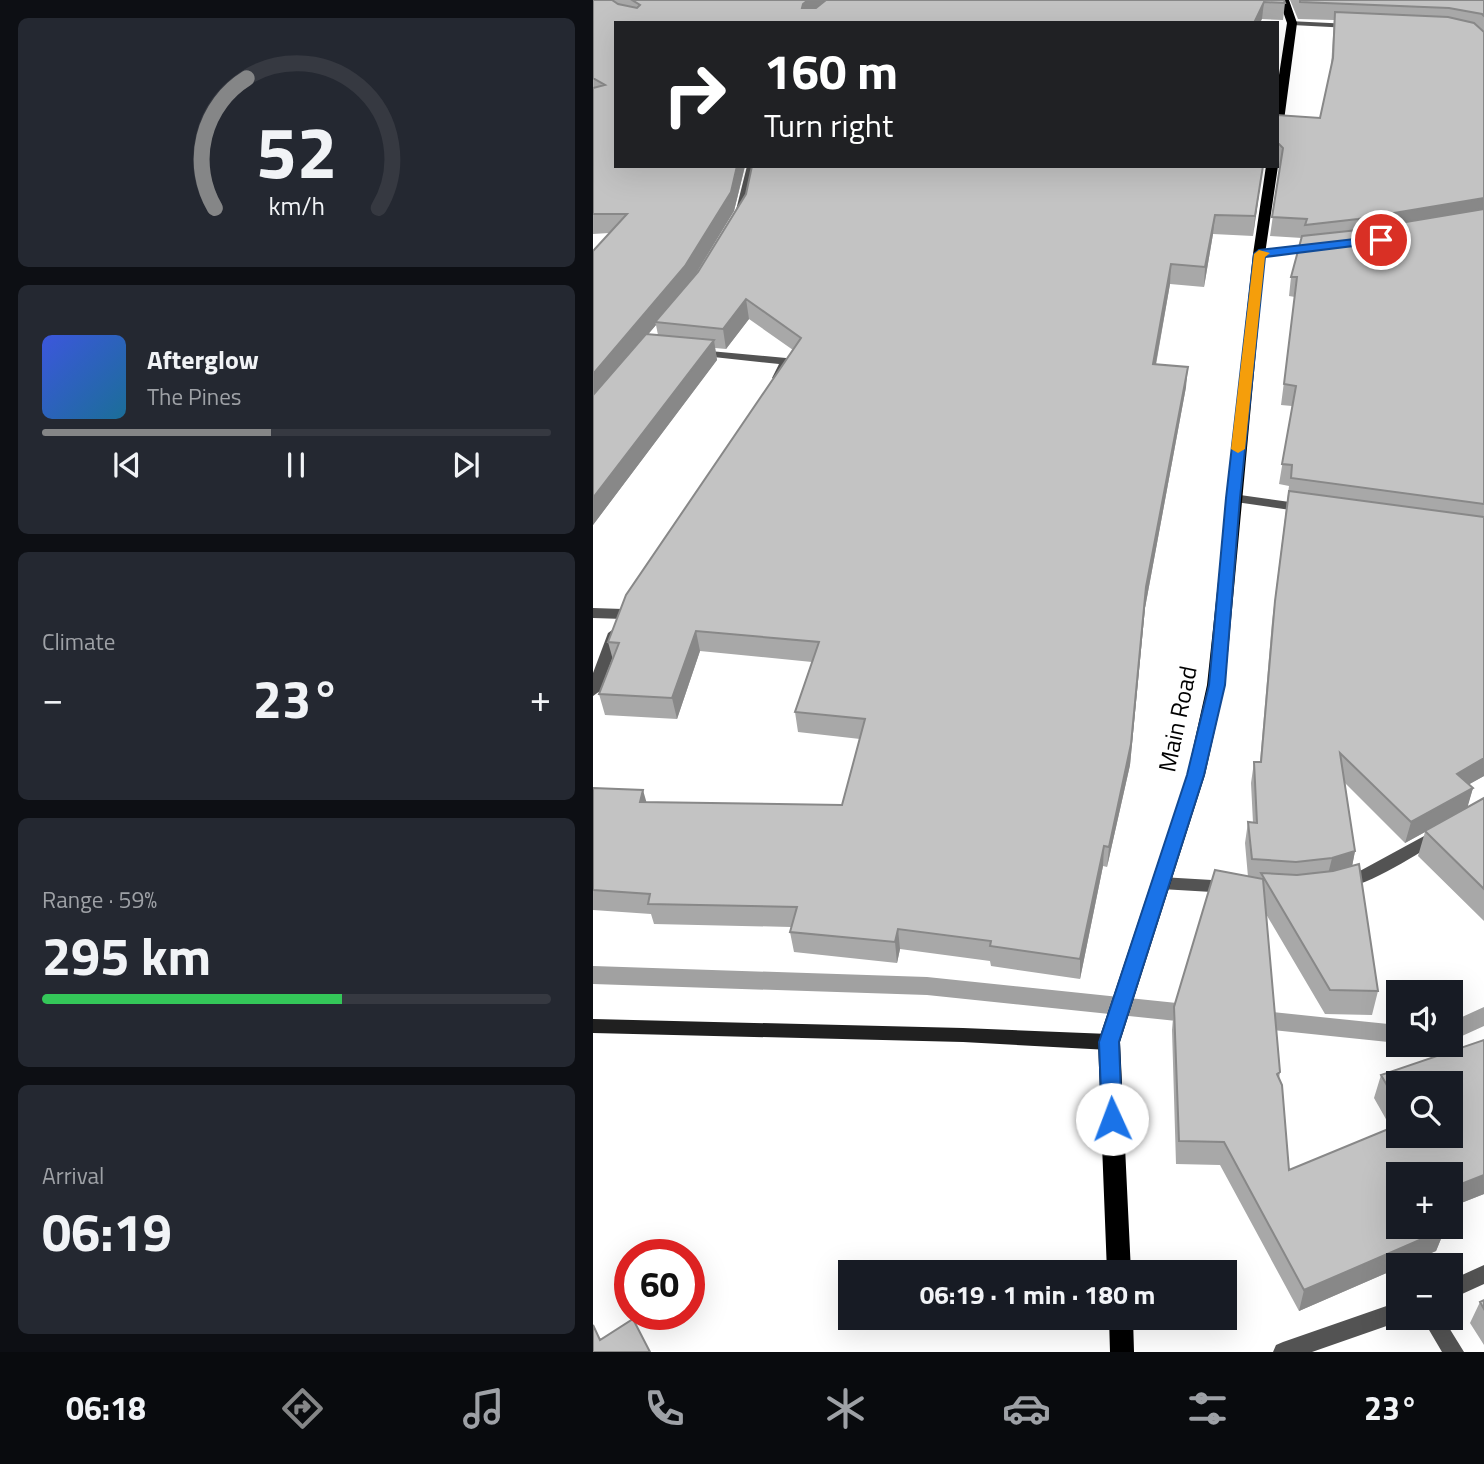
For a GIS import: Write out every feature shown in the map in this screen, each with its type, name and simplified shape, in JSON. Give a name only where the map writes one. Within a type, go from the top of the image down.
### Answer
[{"type":"main road","points":[[1279,114],[1292,23],[1284,0]]},
{"type":"main road","name":"Main Road","points":[[1118,1260],[1109,1042],[1196,775],[1217,685],[1233,498],[1259,254],[1272,168]]},
{"type":"main road","points":[[1122,1330],[1123,1352]]},
{"type":"street","points":[[1292,23],[1361,26]]},
{"type":"street","points":[[734,223],[741,212],[752,168]]},
{"type":"street","points":[[1259,254],[1328,247]]},
{"type":"street","points":[[685,351],[786,362],[770,394]]},
{"type":"street","points":[[1233,498],[1312,509]]},
{"type":"street","points":[[593,613],[627,608],[593,691]]},
{"type":"street","points":[[1328,887],[1364,877],[1448,828]]},
{"type":"street","points":[[1161,883],[1240,888]]},
{"type":"street","points":[[593,1026],[963,1035],[1109,1042]]},
{"type":"street","points":[[1463,1284],[1484,1273]]},
{"type":"street","points":[[1283,1352],[1386,1316]]},
{"type":"street","points":[[1440,1330],[1455,1352]]},
{"type":"building","points":[[593,0],[612,0],[637,8],[640,5],[632,0],[808,0],[802,8],[816,8],[826,0],[1284,0],[1285,3],[1264,2],[1255,21],[614,21],[614,168],[737,168],[731,192],[685,266],[593,374],[593,251],[627,214],[593,214],[593,88],[605,85],[593,78]]},
{"type":"building","points":[[1300,0],[1484,0],[1484,16],[1449,8]]},
{"type":"building","points":[[1335,12],[1448,17],[1474,23],[1484,32],[1484,198],[1305,225],[1307,219],[1272,217],[1283,148],[1279,144],[1279,115],[1320,118],[1333,58]]},
{"type":"building","points":[[752,168],[1263,168],[1255,216],[1215,215],[1205,267],[1171,264],[1153,364],[1188,367],[1146,587],[1131,744],[1109,847],[1104,846],[1080,959],[990,946],[991,941],[898,929],[895,942],[790,932],[797,907],[648,904],[650,894],[593,890],[593,788],[643,790],[640,802],[842,805],[865,719],[795,712],[819,642],[696,631],[672,698],[599,694],[619,643],[608,642],[626,595],[801,338],[746,299],[723,329],[655,322],[698,272],[746,194]]},
{"type":"building","points":[[1484,209],[1484,504],[1291,478],[1292,465],[1282,464],[1296,386],[1284,384],[1297,277],[1291,277],[1302,236],[1358,230]]},
{"type":"building","points":[[646,334],[714,340],[593,498],[593,395]]},
{"type":"building","points":[[1289,491],[1484,517],[1484,758],[1457,774],[1473,788],[1411,822],[1340,753],[1355,851],[1332,858],[1296,862],[1252,859],[1248,822],[1257,823],[1254,762],[1261,762],[1275,601]]},
{"type":"building","points":[[1484,798],[1484,889],[1425,831]]},
{"type":"building","points":[[1359,864],[1378,991],[1330,990],[1261,873],[1297,875],[1333,871]]},
{"type":"building","points":[[1215,870],[1263,879],[1280,1072],[1277,1074],[1282,1085],[1289,1170],[1386,1130],[1386,1148],[1463,1148],[1463,1071],[1393,1071],[1434,1057],[1463,1057],[1463,1047],[1484,1040],[1484,1175],[1463,1183],[1463,1162],[1386,1162],[1386,1239],[1422,1239],[1304,1290],[1224,1142],[1179,1141],[1174,1007]]},
{"type":"building","points":[[593,1325],[600,1340],[616,1330],[639,1330],[650,1352],[593,1352]]},
{"type":"waterway","points":[[593,975],[927,986],[1196,1014]]},
{"type":"waterway","points":[[1463,1026],[1484,1016]]},
{"type":"waterway","points":[[1252,1019],[1386,1033]]},
{"type":"slow traffic","points":[[1238,449],[1259,254],[1265,253]]},
{"type":"route","points":[[1112,1119],[1109,1042],[1196,775],[1217,685],[1233,498],[1259,254],[1381,240]]}]
